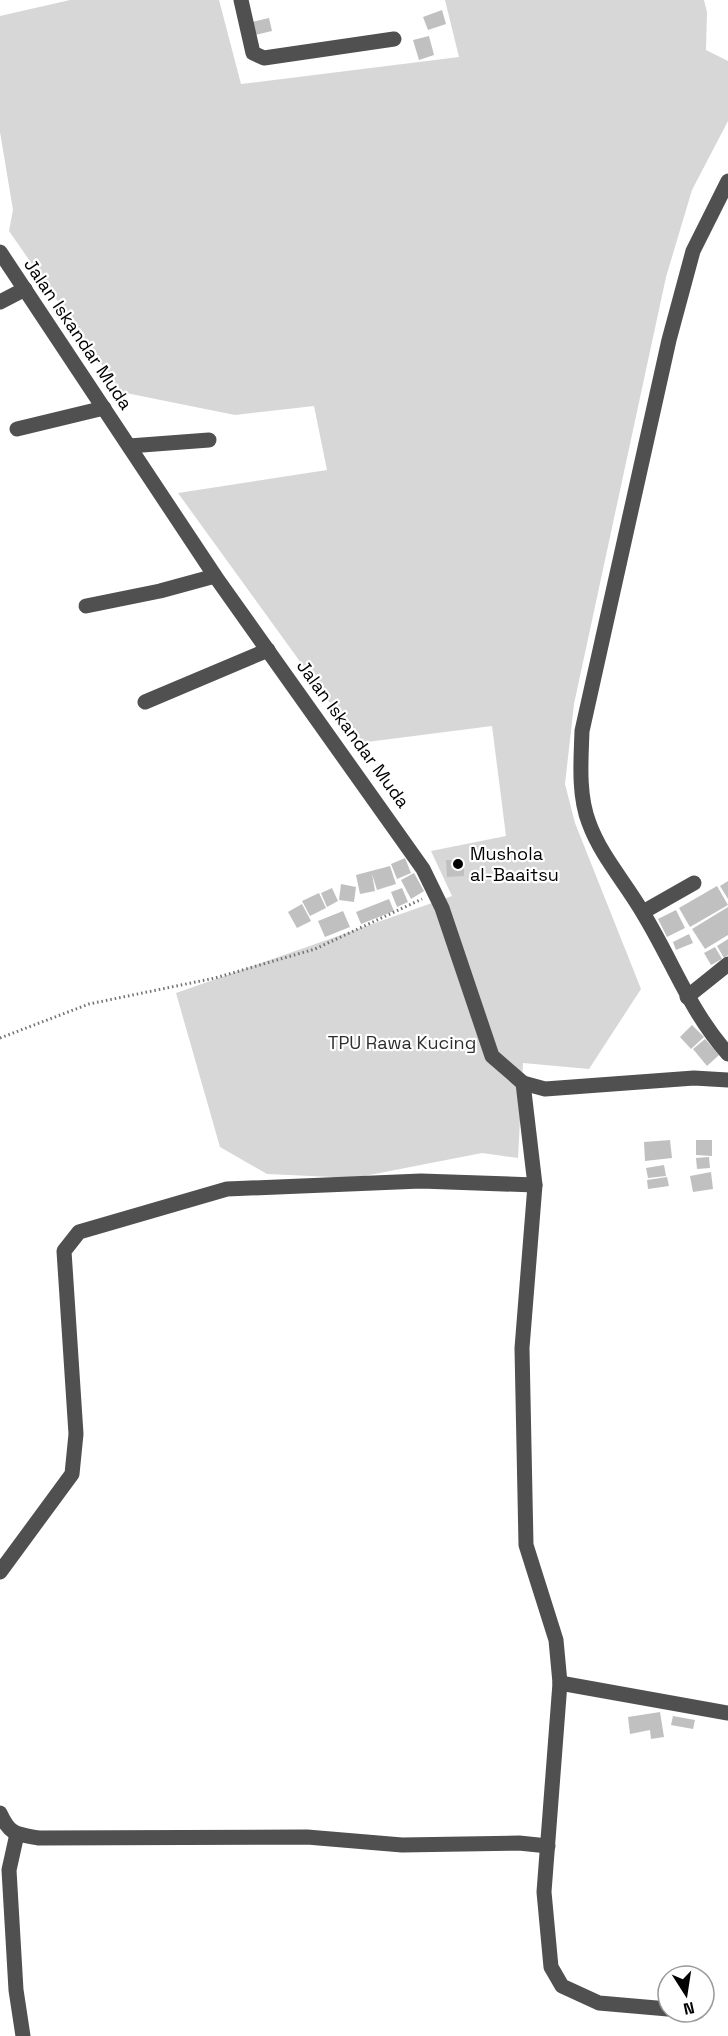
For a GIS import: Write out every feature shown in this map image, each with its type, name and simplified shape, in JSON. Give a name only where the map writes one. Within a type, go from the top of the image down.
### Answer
[{"type":"street","points":[[241,0],[253,53],[264,58],[394,39]]},
{"type":"street","points":[[728,181],[693,251],[669,340],[582,732],[580,778],[588,821],[603,854],[643,912],[687,997],[713,1037],[728,1054]]},
{"type":"street","name":"Jalan Iskandar Muda","points":[[0,252],[215,576],[423,869],[442,908],[492,1056],[523,1083]]},
{"type":"street","points":[[0,302],[25,289]]},
{"type":"street","points":[[18,429],[104,408]]},
{"type":"street","points":[[129,446],[209,440]]},
{"type":"street","points":[[86,606],[160,591],[215,576]]},
{"type":"street","points":[[145,702],[268,650]]},
{"type":"street","points":[[643,912],[694,884]]},
{"type":"street","points":[[687,997],[728,964]]},
{"type":"street","points":[[656,2008],[599,2003],[562,1986],[551,1967],[544,1892],[561,1683],[556,1640],[526,1545],[524,1517],[522,1348],[536,1185],[523,1083],[546,1089],[694,1078],[728,1080]]},
{"type":"street","points":[[0,1572],[72,1474],[76,1434],[64,1251],[79,1232],[227,1189],[420,1181],[536,1185]]},
{"type":"street","points":[[561,1683],[728,1713]]},
{"type":"street","points":[[0,1813],[8,1829],[17,1834],[39,1838],[307,1837],[402,1845],[519,1843],[548,1846]]},
{"type":"street","points":[[17,1834],[9,1870],[16,1990],[23,2036]]},
{"type":"path","points":[[0,1038],[89,1004],[215,978],[315,948],[435,894]]},
{"type":"green space","name":"TPU Rawa Kucing","points":[[70,0],[219,0],[241,84],[459,57],[445,0],[704,0],[707,12],[706,50],[728,61],[728,121],[692,190],[666,277],[574,704],[565,784],[575,823],[641,989],[589,1069],[523,1063],[518,1158],[482,1153],[354,1178],[267,1174],[220,1147],[176,993],[452,896],[431,851],[506,836],[492,726],[359,743],[178,493],[327,470],[314,406],[235,415],[121,392],[9,231],[13,210],[0,132],[0,16]]},
{"type":"building","points":[[442,10],[446,24],[428,30],[423,17]]},
{"type":"building","points":[[269,18],[272,31],[251,36],[248,23]]},
{"type":"building","points":[[429,36],[434,55],[419,60],[413,40]]},
{"type":"building","points":[[405,858],[411,873],[397,879],[391,864]]},
{"type":"building","points":[[446,860],[464,860],[464,876],[447,877]]},
{"type":"building","points":[[390,866],[396,884],[377,890],[372,874],[375,891],[360,894],[356,875]]},
{"type":"building","points":[[414,873],[424,891],[411,899],[401,880]]},
{"type":"building","points":[[728,881],[728,899],[720,886]]},
{"type":"building","points":[[341,884],[356,887],[354,902],[339,900]]},
{"type":"building","points":[[717,886],[728,905],[690,927],[679,908]]},
{"type":"building","points":[[332,888],[338,901],[327,907],[321,893]]},
{"type":"building","points":[[402,888],[408,902],[397,907],[391,892]]},
{"type":"building","points":[[319,893],[326,908],[310,916],[302,901]]},
{"type":"building","points":[[389,899],[394,911],[361,924],[356,912]]},
{"type":"building","points":[[302,904],[311,921],[297,928],[288,912]]},
{"type":"building","points":[[728,907],[728,935],[705,949],[692,929]]},
{"type":"building","points":[[676,910],[685,928],[667,937],[658,919]]},
{"type":"building","points":[[343,911],[350,927],[325,937],[318,921]]},
{"type":"building","points":[[689,934],[693,943],[676,950],[673,942]]},
{"type":"building","points":[[728,939],[728,955],[724,958],[717,946]]},
{"type":"building","points":[[715,947],[722,959],[711,965],[704,953]]},
{"type":"building","points":[[692,1025],[704,1037],[691,1049],[680,1037]]},
{"type":"building","points":[[705,1039],[719,1055],[707,1066],[693,1049]]},
{"type":"building","points":[[670,1140],[672,1158],[645,1161],[644,1142]]},
{"type":"building","points":[[696,1140],[712,1140],[712,1156],[696,1155]]},
{"type":"building","points":[[709,1157],[710,1168],[697,1169],[696,1158]]},
{"type":"building","points":[[664,1165],[666,1176],[648,1178],[646,1168]]},
{"type":"building","points":[[711,1172],[713,1189],[693,1192],[690,1176]]},
{"type":"building","points":[[667,1177],[669,1186],[648,1189],[647,1180]]},
{"type":"building","points":[[660,1712],[664,1737],[651,1739],[650,1730],[630,1734],[628,1717]]},
{"type":"building","points":[[673,1716],[695,1720],[693,1729],[671,1725]]},
{"type":"place","name":"Mushola al-Baaitsu","points":[[458,864]]}]
